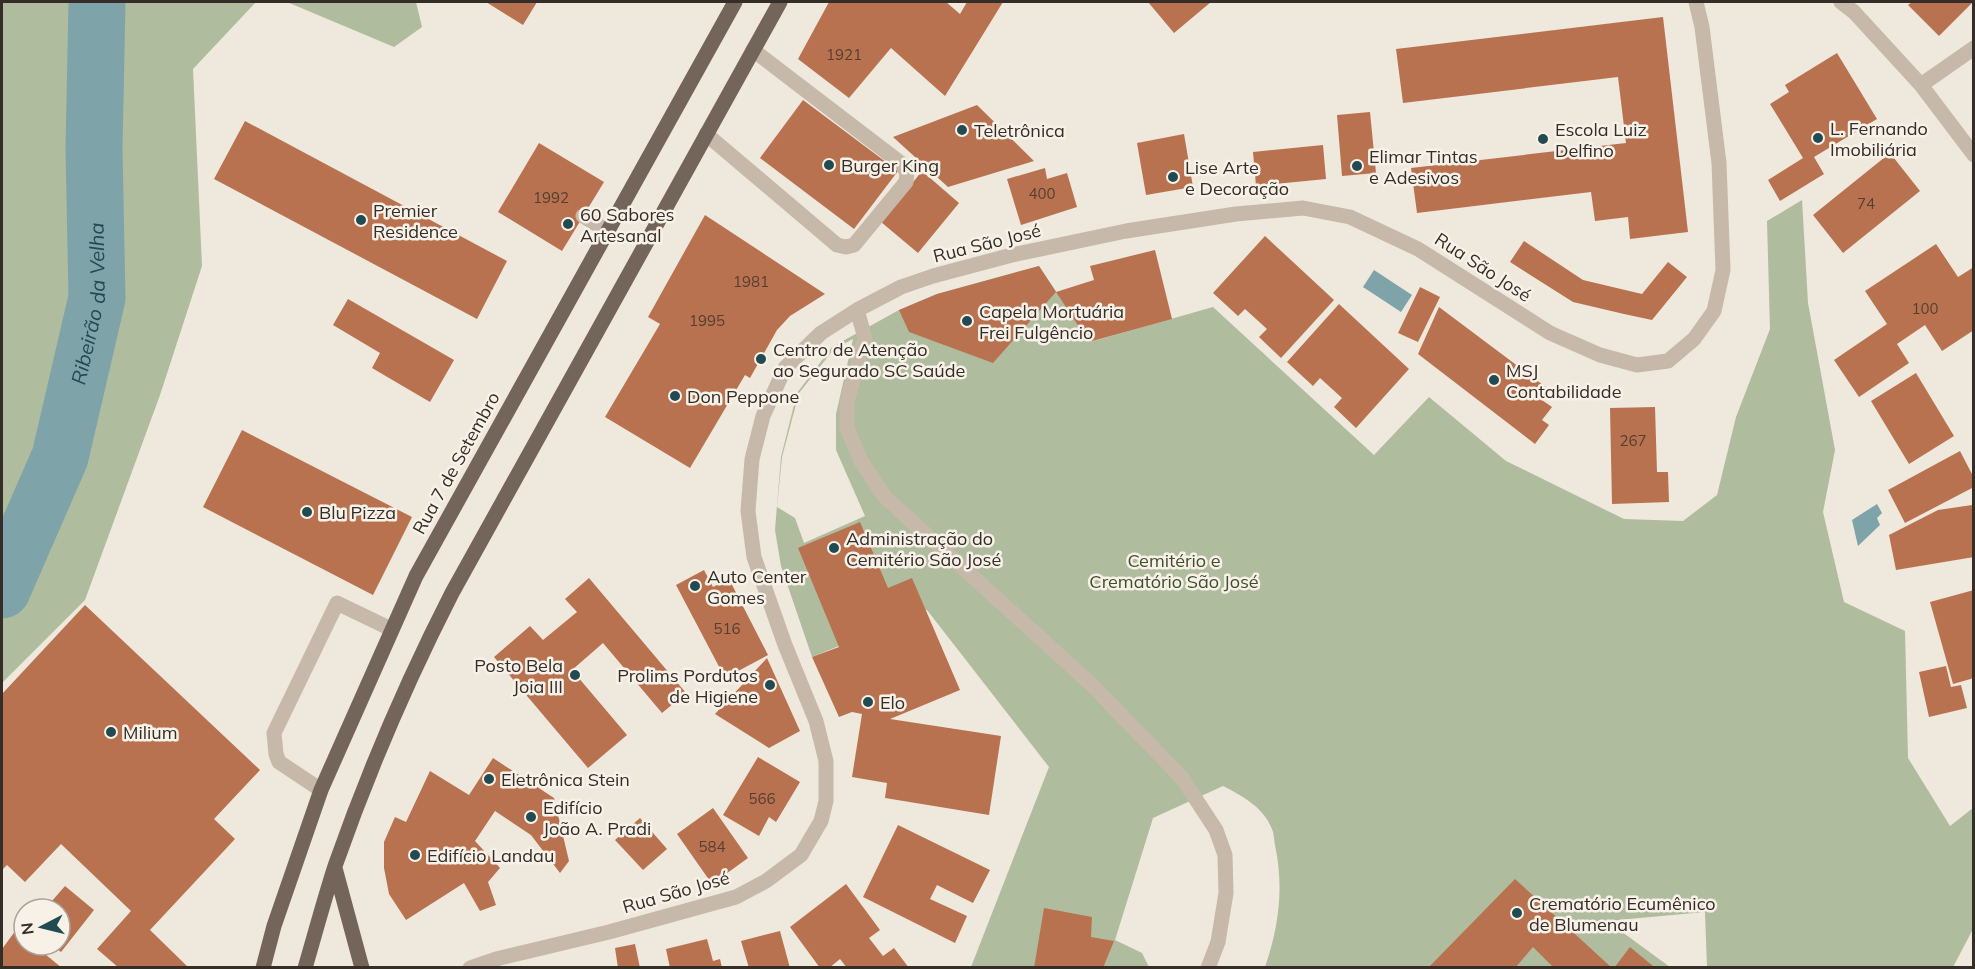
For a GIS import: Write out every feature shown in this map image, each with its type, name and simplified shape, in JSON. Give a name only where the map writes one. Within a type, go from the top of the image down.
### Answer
[{"type":"main road","name":"Rua 7 de Setembro","points":[[262,968],[277,917],[321,790],[416,576],[735,2]]},
{"type":"main road","points":[[305,968],[335,868],[378,751],[423,649],[780,2]]},
{"type":"main road","points":[[335,868],[362,968]]},
{"type":"street","name":"Rua São José","points":[[470,968],[496,958],[609,932],[736,897],[766,881],[801,855],[821,821],[826,801],[826,761],[816,721],[754,557],[748,511],[752,459],[763,416],[785,368],[821,333],[857,310],[902,287],[933,276],[1012,255],[1137,229],[1236,214],[1303,208],[1350,217],[1418,249],[1550,333],[1600,355],[1637,365],[1668,361],[1694,339],[1714,311],[1723,270],[1719,163],[1702,27],[1696,2]]},
{"type":"street","points":[[1841,2],[1854,12],[1921,85],[1974,155]]},
{"type":"street","points":[[1921,85],[1974,48]]},
{"type":"street","points":[[706,134],[837,245],[846,247],[854,245],[906,182],[907,173],[902,164],[753,50]]},
{"type":"street","points":[[583,216],[607,231]]},
{"type":"street","points":[[857,310],[865,338],[847,402],[847,428],[861,461],[885,497],[1092,685],[1182,778],[1216,830],[1225,855],[1226,892],[1218,942],[1208,968]]},
{"type":"street","points":[[321,790],[279,762],[274,733],[337,603],[391,628]]},
{"type":"green space","points":[[2,2],[256,2],[193,69],[202,266],[160,395],[85,600],[2,683]]},
{"type":"green space","points":[[287,2],[416,2],[422,27],[394,47]]},
{"type":"green space","name":"Cemitério e Crematório São José","points":[[1802,200],[1808,303],[1835,450],[1823,512],[1844,602],[1905,631],[1908,758],[1950,826],[1973,808],[1973,929],[1953,967],[1707,967],[1705,912],[1607,921],[1670,967],[1265,967],[1274,937],[1279,907],[1278,861],[1273,833],[1263,813],[1244,798],[1223,786],[1153,818],[1115,940],[1142,953],[1149,967],[971,967],[1049,767],[927,610],[812,657],[781,566],[775,530],[781,457],[797,393],[832,347],[899,310],[937,294],[1039,266],[1090,342],[1213,307],[1374,455],[1429,397],[1506,461],[1624,519],[1683,521],[1717,495],[1736,417],[1770,329],[1767,221]],"holes":[[[853,339],[836,414],[836,450],[865,516],[804,543],[795,518],[777,507],[782,457],[799,393],[834,349]]]},
{"type":"water","points":[[1374,270],[1412,295],[1401,312],[1363,287]]},
{"type":"water","points":[[1877,504],[1882,513],[1877,518],[1880,525],[1858,546],[1852,520]]},
{"type":"building","points":[[486,2],[537,2],[523,25]]},
{"type":"building","points":[[829,2],[946,2],[960,14],[967,2],[1003,2],[945,96],[891,48],[849,98],[798,59]]},
{"type":"building","points":[[1148,2],[1211,2],[1174,33]]},
{"type":"building","points":[[1912,2],[1973,2],[1939,36],[1908,5]]},
{"type":"building","points":[[1663,17],[1688,232],[1630,239],[1628,217],[1595,221],[1591,192],[1417,213],[1411,168],[1626,143],[1618,77],[1403,103],[1396,49]]},
{"type":"building","name":"L. Fernando Imobiliária","points":[[1837,53],[1877,119],[1814,157],[1824,174],[1780,201],[1768,180],[1803,158],[1770,104],[1789,92],[1785,85]]},
{"type":"building","name":"Burger King","points":[[803,100],[898,171],[854,229],[760,158]]},
{"type":"building","points":[[977,105],[1034,161],[948,187],[893,137]]},
{"type":"building","points":[[1370,112],[1376,173],[1342,176],[1337,115]]},
{"type":"building","name":"Premier Residence","points":[[245,121],[507,261],[477,319],[214,179]]},
{"type":"building","points":[[1184,134],[1193,187],[1146,195],[1137,143]]},
{"type":"building","points":[[539,143],[604,182],[562,251],[498,212]]},
{"type":"building","points":[[1323,145],[1326,179],[1256,186],[1253,152]]},
{"type":"building","points":[[1890,153],[1920,191],[1843,253],[1813,215]]},
{"type":"building","points":[[1045,168],[1047,179],[1067,173],[1077,207],[1021,225],[1007,179]]},
{"type":"building","points":[[922,171],[959,203],[918,253],[881,222]]},
{"type":"building","points":[[705,215],[825,294],[790,316],[777,330],[750,378],[745,375],[690,468],[605,417],[660,324],[648,317]]},
{"type":"building","points":[[1265,236],[1334,300],[1281,358],[1259,337],[1267,329],[1245,309],[1238,316],[1213,293]]},
{"type":"building","points":[[1524,241],[1583,280],[1642,294],[1668,262],[1687,277],[1652,320],[1624,314],[1573,302],[1510,262]]},
{"type":"building","points":[[1936,244],[1958,277],[1974,267],[1974,330],[1942,351],[1925,325],[1897,344],[1909,363],[1859,397],[1834,360],[1887,324],[1865,291]]},
{"type":"building","points":[[1155,250],[1172,319],[1089,342],[1056,292],[1094,280],[1090,266]]},
{"type":"building","name":"Capela Mortuária Frei Fulgêncio","points":[[1039,266],[1056,292],[993,363],[909,332],[899,310],[937,294]]},
{"type":"building","points":[[1420,287],[1440,297],[1418,342],[1398,333]]},
{"type":"building","points":[[348,299],[454,360],[430,402],[372,368],[380,353],[333,325]]},
{"type":"building","points":[[1339,304],[1409,369],[1356,428],[1334,407],[1342,398],[1320,378],[1313,386],[1287,362]]},
{"type":"building","name":"MSJ Contabilidade","points":[[1439,307],[1547,388],[1539,398],[1552,407],[1542,420],[1549,425],[1535,444],[1418,354]]},
{"type":"building","points":[[1916,373],[1954,436],[1909,464],[1871,401]]},
{"type":"building","points":[[1655,407],[1657,472],[1668,472],[1669,502],[1612,504],[1610,408]]},
{"type":"building","name":"Blu Pizza","points":[[242,430],[412,517],[373,595],[203,507]]},
{"type":"building","points":[[1960,451],[1974,478],[1974,487],[1905,523],[1888,490]]},
{"type":"building","points":[[1972,505],[1974,557],[1896,570],[1889,535],[1938,510]]},
{"type":"building","points":[[860,522],[888,588],[912,578],[960,690],[890,719],[1001,736],[989,815],[885,798],[887,783],[852,777],[862,714],[852,712],[839,717],[812,657],[839,647],[798,548]]},
{"type":"building","points":[[704,570],[713,587],[729,579],[768,655],[725,678],[676,585]]},
{"type":"building","points":[[589,578],[686,693],[662,713],[603,643],[572,670],[627,735],[588,768],[494,657],[530,626],[543,640],[577,612],[565,599]]},
{"type":"building","points":[[1974,590],[1974,678],[1953,684],[1930,602]]},
{"type":"building","name":"Milium","points":[[85,605],[260,770],[214,819],[235,839],[150,930],[189,968],[119,968],[97,949],[131,911],[61,844],[25,882],[7,865],[2,870],[2,694]]},
{"type":"building","points":[[767,658],[800,731],[769,748],[715,714]]},
{"type":"building","points":[[1946,666],[1951,687],[1961,685],[1967,708],[1929,717],[1919,672]]},
{"type":"building","points":[[758,757],[800,782],[776,822],[769,817],[759,836],[723,815]]},
{"type":"building","points":[[493,758],[554,798],[569,861],[560,873],[531,835],[495,811],[475,841],[500,868],[488,882],[496,905],[480,911],[464,883],[406,920],[389,894],[384,868],[384,842],[395,817],[406,822],[430,771],[469,795]]},
{"type":"building","points":[[713,808],[748,858],[712,884],[677,834]]},
{"type":"building","points":[[640,818],[667,849],[643,870],[615,840]]},
{"type":"building","points":[[898,825],[990,870],[973,903],[937,885],[930,899],[967,916],[955,943],[863,897]]},
{"type":"building","name":"Crematório Ecumênico de Blumenau","points":[[1515,879],[1612,968],[1554,968],[1533,947],[1515,968],[1428,968]]},
{"type":"building","points":[[846,884],[880,930],[869,938],[883,956],[894,948],[909,968],[847,968],[840,959],[829,968],[820,968],[790,927]]},
{"type":"building","points":[[65,886],[94,910],[72,938],[72,897],[55,897]]},
{"type":"building","points":[[1044,908],[1092,917],[1091,937],[1114,941],[1103,968],[1034,968]]},
{"type":"building","points":[[780,931],[790,968],[749,968],[741,941]]},
{"type":"building","points":[[12,935],[12,957],[49,957],[62,968],[2,968],[2,949]]},
{"type":"building","points":[[707,939],[713,961],[720,959],[722,968],[670,968],[666,949]]},
{"type":"building","points":[[635,944],[640,968],[618,968],[615,948]]},
{"type":"building","name":"Crematório Ecumênico de Blumenau","points":[[1630,947],[1653,966],[1652,968],[1614,968]]},
{"type":"waterway","name":"Ribeirão da Velha","points":[[2,590],[60,457],[97,298],[94,149],[97,2]]},
{"type":"place","name":"Teletrônica","points":[[962,130]]},
{"type":"place","name":"L. Fernando Imobiliária","points":[[1818,138]]},
{"type":"place","name":"Escola Luiz Delfino","points":[[1543,139]]},
{"type":"place","name":"Burger King","points":[[829,165]]},
{"type":"place","name":"Elimar Tintas e Adesivos","points":[[1357,166]]},
{"type":"place","name":"Lise Arte e Decoração","points":[[1173,177]]},
{"type":"place","name":"Premier Residence","points":[[361,220]]},
{"type":"place","name":"60 Sabores Artesanal","points":[[568,224]]},
{"type":"place","name":"Capela Mortuária Frei Fulgêncio","points":[[967,321]]},
{"type":"place","name":"Centro de Atenção ao Segurado SC Saúde","points":[[761,359]]},
{"type":"place","name":"MSJ Contabilidade","points":[[1494,380]]},
{"type":"place","name":"Don Peppone","points":[[675,396]]},
{"type":"place","name":"Blu Pizza","points":[[307,512]]},
{"type":"place","name":"Administração do Cemitério São José","points":[[834,548]]},
{"type":"place","name":"Auto Center Gomes","points":[[695,586]]},
{"type":"place","name":"Posto Bela Joia III","points":[[575,675]]},
{"type":"place","name":"Prolims Pordutos de Higiene","points":[[770,685]]},
{"type":"place","name":"Elo","points":[[868,702]]},
{"type":"place","name":"Milium","points":[[111,732]]},
{"type":"place","name":"Eletrônica Stein","points":[[489,779]]},
{"type":"place","name":"Edifício João A. Pradi","points":[[531,817]]},
{"type":"place","name":"Edifício Landau","points":[[415,855]]},
{"type":"place","name":"Crematório Ecumênico de Blumenau","points":[[1517,913]]}]
